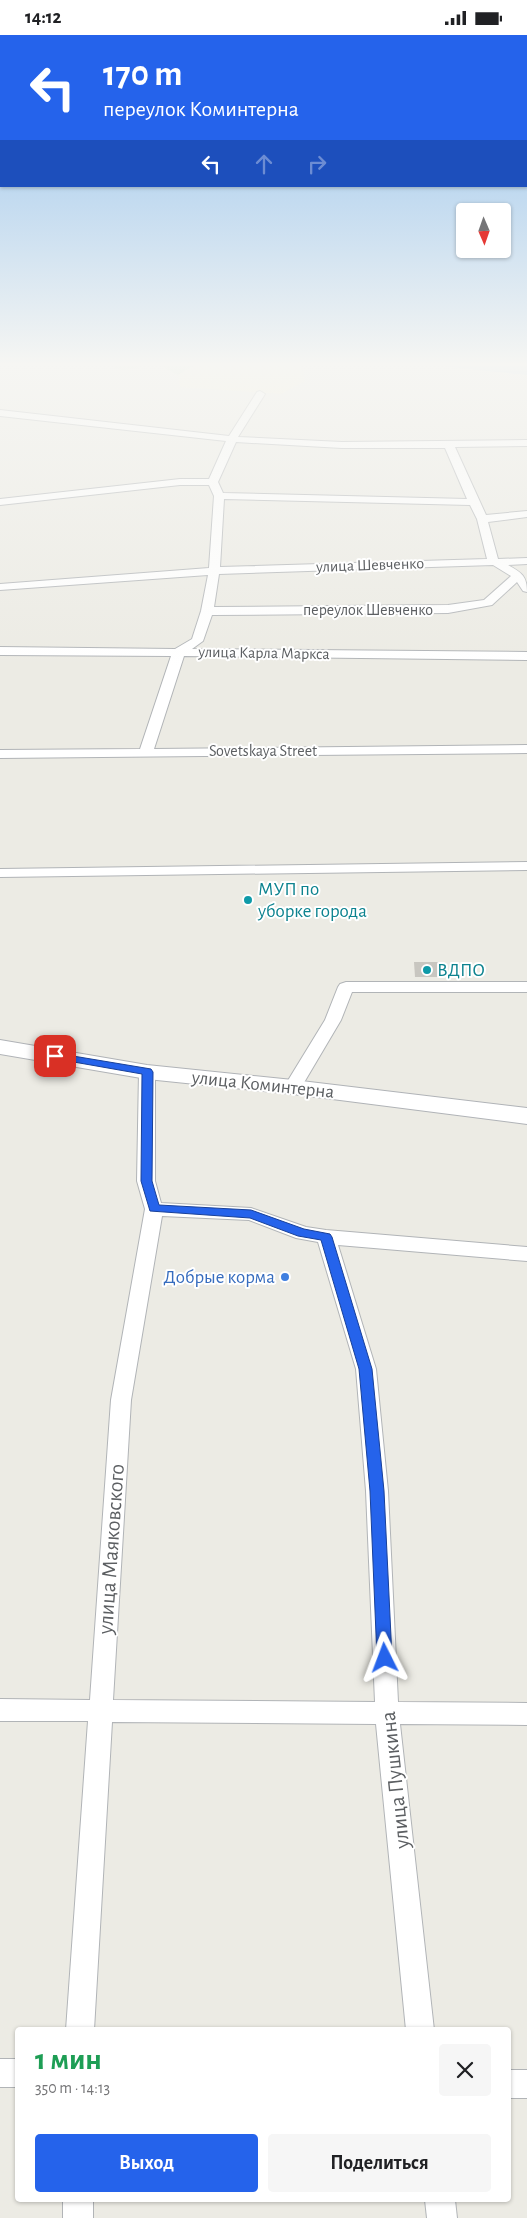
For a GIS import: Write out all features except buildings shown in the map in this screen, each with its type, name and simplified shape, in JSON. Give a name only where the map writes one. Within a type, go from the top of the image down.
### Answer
[{"type":"street","points":[[146,752],[179,653],[196,641],[207,611],[214,571],[219,496],[213,483],[221,464]]},
{"type":"street","points":[[457,464],[482,519],[493,561],[518,575],[527,589]]},
{"type":"street","points":[[0,502],[180,482],[213,483]]},
{"type":"street","points":[[219,496],[474,502]]},
{"type":"street","points":[[482,519],[527,514]]},
{"type":"street","name":"улица Шевченко","points":[[0,587],[214,571],[527,561]]},
{"type":"street","name":"переулок Шевченко","points":[[207,611],[448,609],[488,603],[518,575]]},
{"type":"street","name":"улица Карла Маркса","points":[[0,651],[527,656]]},
{"type":"street","name":"Sovetskaya Street","points":[[0,754],[527,749]]},
{"type":"street","points":[[0,873],[527,866]]},
{"type":"street","points":[[293,1087],[333,1020],[346,987],[527,987]]},
{"type":"street","name":"улица Коминтерна","points":[[0,1047],[147,1072],[293,1087],[527,1117]]},
{"type":"street","name":"улица Маяковского","points":[[80,2027],[121,1400],[154,1209],[146,1181],[147,1072]]},
{"type":"street","points":[[154,1209],[251,1214],[303,1233],[326,1237],[527,1254]]},
{"type":"street","name":"улица Пушкина","points":[[326,1237],[366,1369],[377,1491],[388,1713],[420,2027]]},
{"type":"street","points":[[0,1710],[527,1714]]},
{"type":"street","points":[[0,2073],[15,2073]]},
{"type":"street","points":[[511,2084],[527,2084]]},
{"type":"street","points":[[78,2202],[78,2218]]},
{"type":"street","points":[[440,2202],[442,2218]]},
{"type":"place","name":"МУП по уборке города","points":[[248,900]]},
{"type":"place","name":"ВДПО","points":[[427,970]]},
{"type":"place","name":"Добрые корма","points":[[285,1277]]},
{"type":"route","points":[[55,1056],[147,1072],[146,1181],[154,1209],[251,1214],[303,1233],[326,1237],[366,1369],[377,1491],[385,1658]]}]
